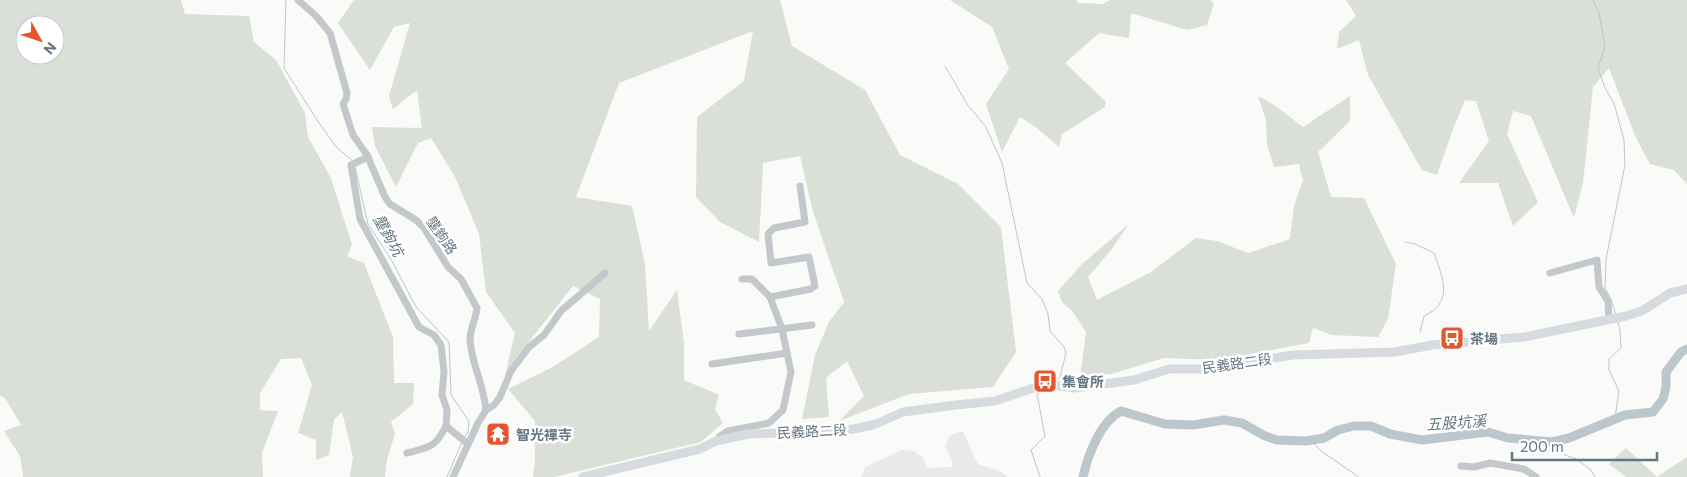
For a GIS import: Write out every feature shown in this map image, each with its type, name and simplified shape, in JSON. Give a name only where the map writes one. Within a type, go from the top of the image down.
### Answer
[{"type":"main road","name":"民義路二段","points":[[583,477],[700,449],[716,441],[748,434],[840,431],[876,424],[903,412],[995,401],[1045,384],[1074,388],[1134,380],[1169,368],[1210,369],[1293,355],[1395,352],[1432,345],[1524,337],[1614,319],[1642,311],[1670,293],[1687,289]]},
{"type":"street","name":"壟鉤路","points":[[298,0],[316,16],[330,33],[347,93],[343,104],[353,135],[368,157],[385,196],[390,204],[416,220],[424,228],[448,267],[461,279],[476,308],[470,338],[472,358],[480,379],[486,410]]},
{"type":"street","points":[[368,157],[352,165],[360,219],[419,327],[434,335],[442,345],[444,372],[442,395],[447,410],[446,426],[439,440],[431,447],[407,454]]},
{"type":"street","points":[[770,297],[811,289],[815,286],[809,257],[771,263],[768,234],[774,228],[805,222],[800,186]]},
{"type":"street","points":[[1550,273],[1574,268],[1597,260],[1599,287],[1608,302],[1614,319]]},
{"type":"street","points":[[453,477],[465,441],[486,410],[494,405],[500,397],[511,371],[529,347],[544,335],[561,311],[605,273]]},
{"type":"street","points":[[716,441],[728,431],[769,423],[783,410],[791,372],[782,329],[770,297],[752,279],[742,279]]},
{"type":"street","points":[[740,334],[812,325]]},
{"type":"street","points":[[712,364],[787,353]]},
{"type":"street","points":[[446,426],[465,441]]},
{"type":"street","points":[[1461,466],[1474,467],[1490,463],[1524,469],[1536,477]]},
{"type":"shaded area","points":[[0,0],[181,0],[185,14],[249,16],[254,42],[276,60],[305,113],[308,137],[331,178],[352,245],[347,256],[364,263],[393,337],[394,383],[414,383],[413,404],[391,422],[395,434],[387,459],[385,477],[350,477],[353,457],[342,412],[334,420],[329,455],[316,460],[316,440],[298,433],[312,385],[301,358],[281,359],[260,393],[260,410],[278,411],[262,453],[263,477],[23,477],[20,456],[4,431],[21,425],[5,398],[0,396]]},
{"type":"shaded area","points":[[354,0],[780,0],[792,46],[865,90],[900,155],[958,184],[1001,227],[1016,352],[993,387],[909,394],[839,421],[864,396],[847,361],[826,378],[829,417],[802,419],[815,355],[829,322],[844,302],[813,212],[800,156],[763,163],[759,242],[720,222],[696,197],[697,117],[744,81],[753,31],[619,83],[576,197],[632,206],[645,264],[649,331],[677,290],[684,343],[684,380],[719,395],[715,409],[723,423],[701,442],[554,477],[533,477],[535,421],[508,389],[551,368],[599,337],[600,299],[573,286],[516,358],[507,377],[505,376],[515,333],[486,292],[479,234],[455,177],[431,138],[418,143],[396,187],[375,146],[372,127],[422,128],[417,90],[393,109],[389,96],[410,23],[394,27],[370,70],[338,23]]},
{"type":"shaded area","points":[[950,0],[1077,0],[1077,3],[1103,4],[1110,0],[1210,0],[1214,3],[1207,25],[1187,30],[1131,13],[1129,38],[1099,33],[1065,63],[1106,102],[1105,107],[1062,134],[1059,147],[1037,128],[1020,117],[1002,152],[986,104],[1009,69],[992,27]]},
{"type":"shaded area","points":[[1346,0],[1687,0],[1687,184],[1674,170],[1650,164],[1636,138],[1609,68],[1593,87],[1583,183],[1574,218],[1531,116],[1513,111],[1507,134],[1538,202],[1513,226],[1498,183],[1459,183],[1489,141],[1476,101],[1465,100],[1437,175],[1422,170],[1368,75],[1359,40],[1337,49],[1339,32],[1356,16]]},
{"type":"shaded area","points":[[1258,96],[1273,104],[1303,127],[1350,96],[1350,121],[1318,152],[1331,197],[1364,198],[1396,264],[1388,319],[1378,337],[1331,335],[1313,328],[1309,343],[1218,360],[1164,358],[1111,374],[1080,377],[1086,332],[1073,312],[1062,302],[1058,291],[1082,264],[1129,224],[1111,250],[1088,277],[1097,300],[1151,272],[1196,238],[1217,241],[1248,253],[1290,239],[1294,206],[1303,180],[1299,164],[1274,167],[1267,145],[1266,120]]},
{"type":"shaded area","points":[[963,431],[978,464],[1002,472],[1007,477],[861,477],[865,467],[901,450],[913,451],[922,456],[927,468],[951,467],[953,464],[945,445],[951,435]]},
{"type":"shaded area","points":[[1626,448],[1657,477],[1626,477],[1609,464]]},
{"type":"shaded area","points":[[1687,457],[1687,477],[1657,477]]},
{"type":"waterway","name":"壟鉤坑","points":[[286,0],[284,68],[337,148],[353,161]]},
{"type":"waterway","points":[[1593,0],[1599,13],[1605,47],[1598,68],[1605,88],[1614,103],[1624,140],[1625,165],[1606,259],[1605,288],[1616,315]]},
{"type":"waterway","points":[[945,66],[967,104],[986,127],[1002,163],[1027,283],[1042,299],[1048,314],[1050,331],[1064,347],[1066,353],[1060,377],[1054,382]]},
{"type":"waterway","name":"壟鉤坑","points":[[355,167],[368,224],[392,261],[416,307],[449,342],[451,395],[469,421],[468,432],[465,437]]},
{"type":"waterway","points":[[1405,242],[1415,244],[1434,253],[1443,280],[1443,297],[1439,304],[1424,316],[1420,332]]},
{"type":"waterway","points":[[1615,418],[1619,391],[1609,370],[1609,359],[1621,348],[1618,322]]},
{"type":"waterway","name":"五股坑溪","points":[[1083,477],[1088,459],[1101,431],[1121,411],[1165,424],[1193,425],[1224,420],[1242,423],[1265,436],[1277,440],[1306,441],[1324,438],[1338,430],[1354,426],[1371,426],[1390,434],[1422,440],[1488,432],[1508,438],[1552,442],[1569,438],[1625,415],[1653,412],[1663,399],[1666,387],[1666,372],[1681,352],[1687,349]]},
{"type":"waterway","points":[[1040,477],[1031,450],[1045,436],[1037,394],[1044,389]]},
{"type":"waterway","points":[[1311,440],[1321,451],[1359,477]]},
{"type":"waterway","points":[[1556,441],[1565,455],[1576,459],[1590,469],[1595,477]]},
{"type":"waterway","name":"壟鉤坑","points":[[447,477],[462,442]]},
{"type":"place","name":"茶場","points":[[1452,338]]},
{"type":"place","name":"集會所","points":[[1045,381]]},
{"type":"place","name":"智光禪寺","points":[[498,434]]}]
